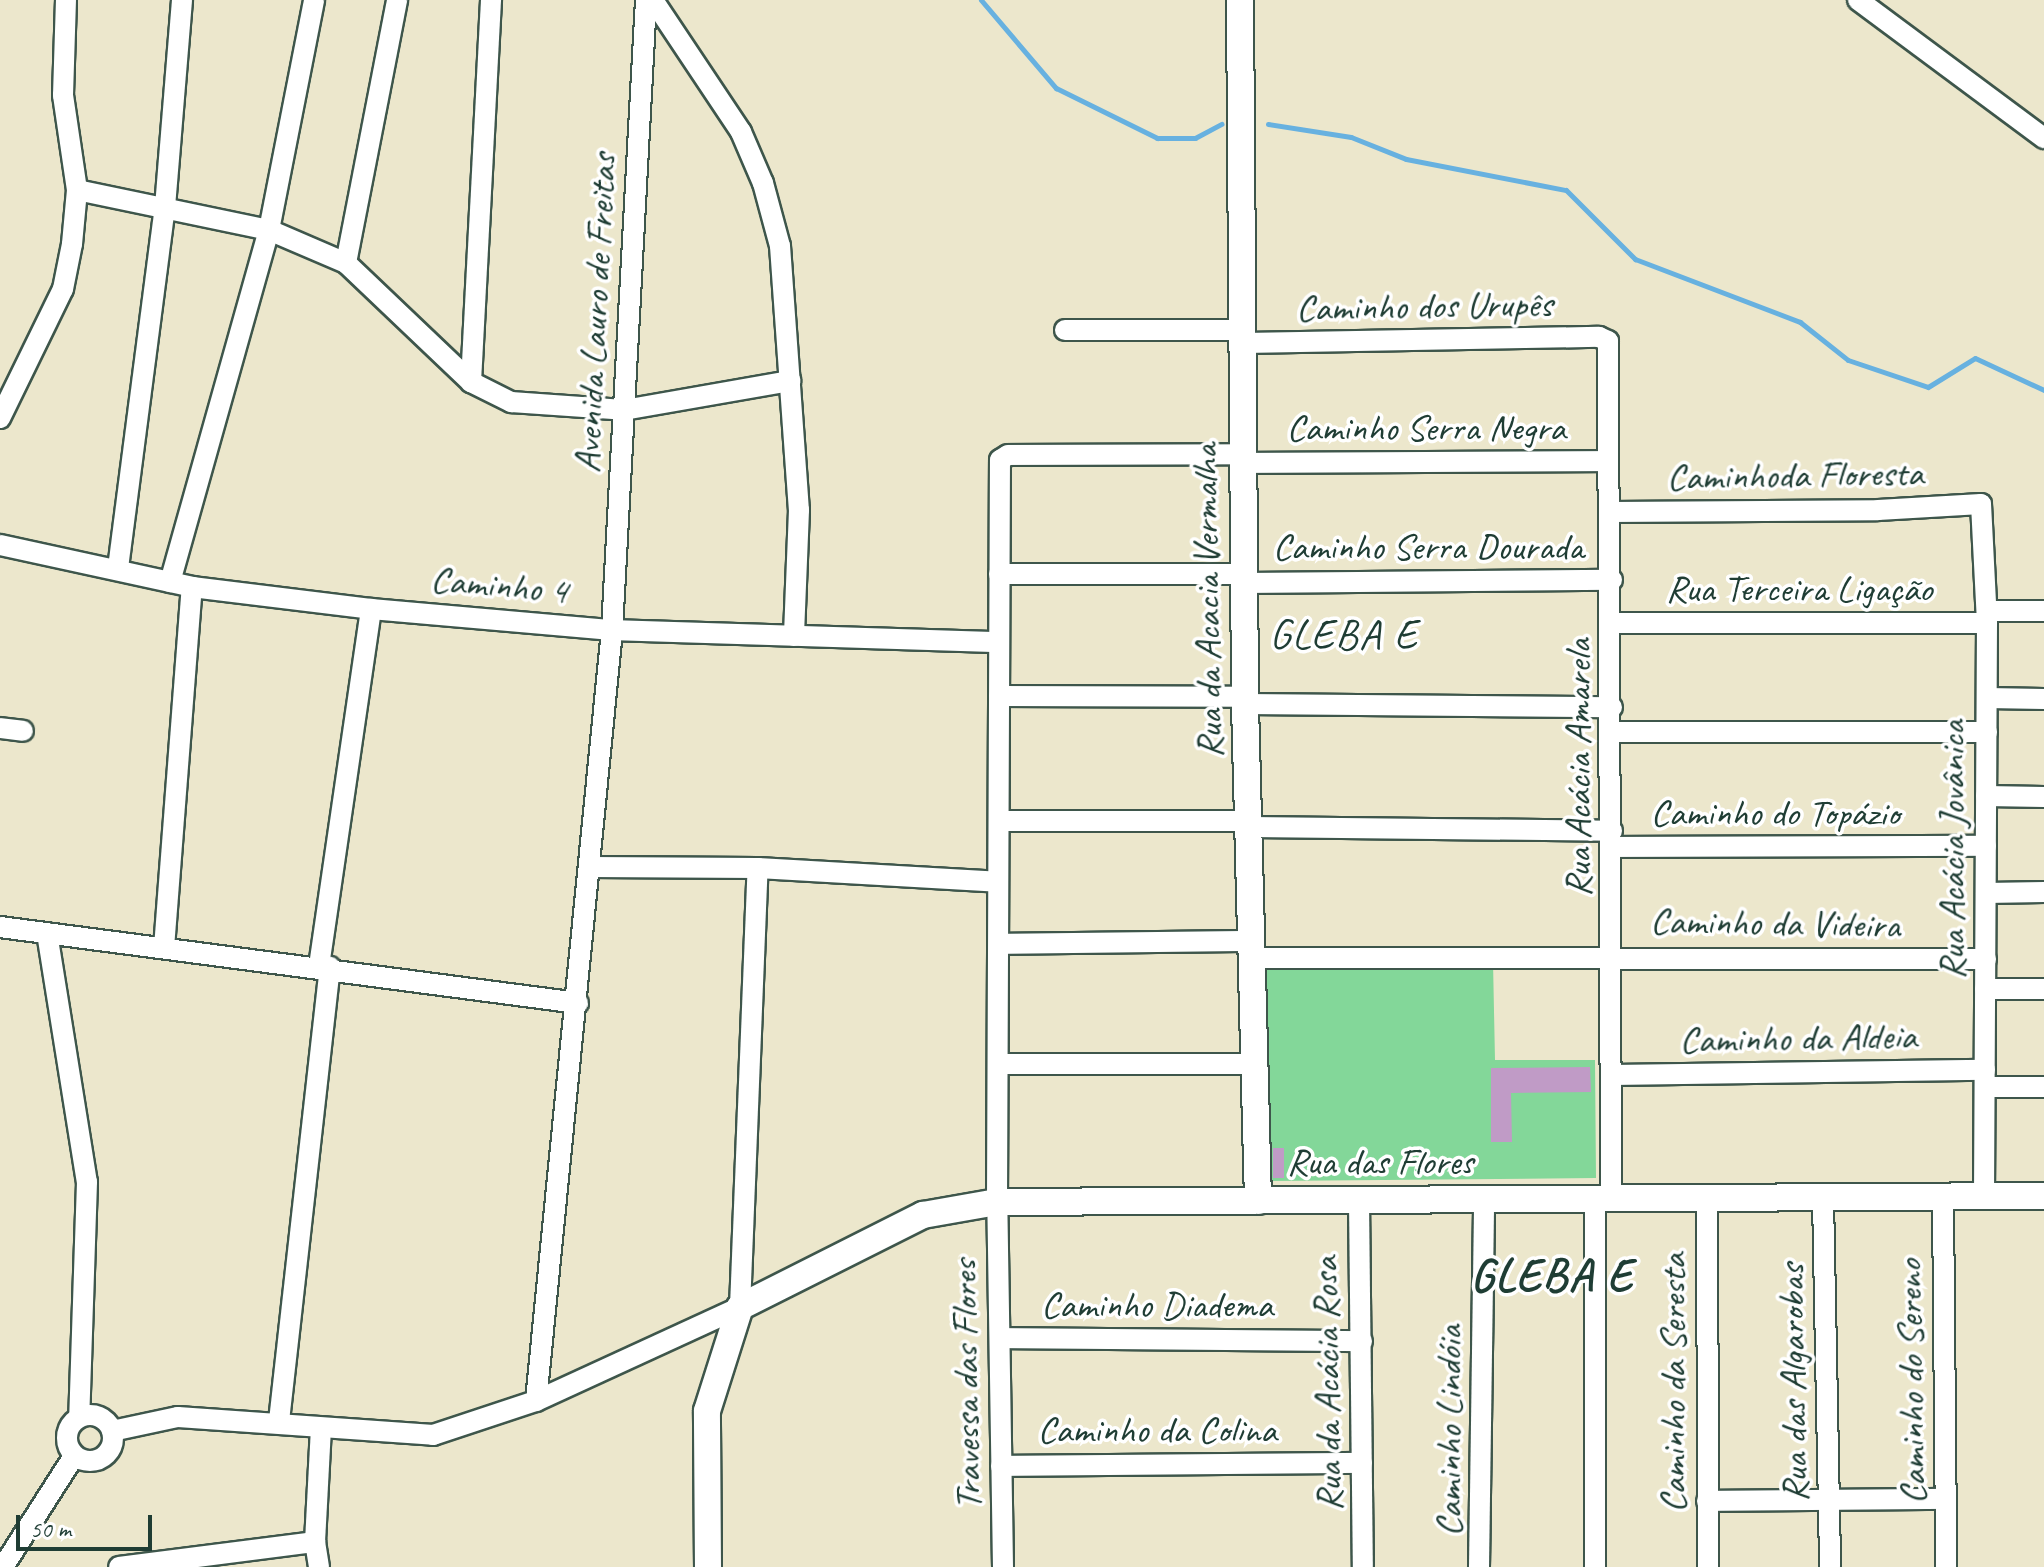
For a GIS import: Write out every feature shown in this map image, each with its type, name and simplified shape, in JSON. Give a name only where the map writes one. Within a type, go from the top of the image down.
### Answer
[{"type":"street","points":[[0,418],[63,289],[77,190],[63,95],[66,0]]},
{"type":"street","points":[[118,568],[165,207],[182,0]]},
{"type":"street","points":[[170,582],[269,230],[314,0]]},
{"type":"street","points":[[346,263],[397,0]]},
{"type":"street","points":[[471,382],[491,0]]},
{"type":"street","name":"Avenida Lauro de Freitas","points":[[536,1401],[578,1003],[612,630],[646,0]]},
{"type":"street","points":[[653,0],[723,98],[763,183],[780,246],[799,510],[794,636]]},
{"type":"street","name":"Rua da Acacia Vermalha","points":[[1240,0],[1245,700],[1258,1201]]},
{"type":"street","points":[[1858,0],[2044,138]]},
{"type":"street","points":[[77,190],[269,230],[346,263],[471,382],[511,402],[624,410],[790,381]]},
{"type":"street","name":"Caminho dos Urupês","points":[[1065,330],[1244,336],[1605,337]]},
{"type":"street","name":"Rua Acácia Amarela","points":[[1595,1567],[1603,1199],[1612,1075],[1612,580],[1605,337]]},
{"type":"street","name":"Caminho Serra Negra","points":[[1001,457],[1608,461]]},
{"type":"street","name":"Travessa das Flores","points":[[1001,457],[997,1202],[1003,1567]]},
{"type":"street","name":"Caminhoda Floresta","points":[[1611,512],[1878,510],[1981,504]]},
{"type":"street","name":"Rua Acácia Jovânica","points":[[1981,504],[1987,617],[1984,1196]]},
{"type":"street","name":"Caminho 4","points":[[0,545],[118,568],[192,587],[371,609],[612,630],[999,642]]},
{"type":"street","name":"Caminho Serra Dourada","points":[[999,574],[1612,580]]},
{"type":"street","points":[[164,948],[192,587]]},
{"type":"street","points":[[279,1421],[324,967],[371,609]]},
{"type":"street","name":"Rua Terceira Ligação","points":[[1611,623],[1987,617],[2044,611]]},
{"type":"street","points":[[999,696],[1612,707]]},
{"type":"street","points":[[1987,698],[2044,699]]},
{"type":"street","points":[[0,728],[23,731]]},
{"type":"street","points":[[1612,732],[1987,732]]},
{"type":"street","points":[[1986,796],[2044,797]]},
{"type":"street","name":"Caminho do Topázio","points":[[999,821],[1249,824],[1612,839],[1986,846]]},
{"type":"street","points":[[590,867],[758,868],[998,882]]},
{"type":"street","points":[[708,1567],[707,1411],[740,1307],[758,868]]},
{"type":"street","points":[[1986,893],[2044,892]]},
{"type":"street","points":[[0,927],[324,967],[578,1003]]},
{"type":"street","points":[[47,933],[87,1182],[79,1417],[66,1435],[74,1456],[88,1462],[103,1458],[112,1446],[112,1431],[95,1415],[79,1417]]},
{"type":"street","name":"Caminho da Videira","points":[[999,944],[1986,959]]},
{"type":"street","points":[[1985,989],[2044,989]]},
{"type":"street","points":[[998,1064],[1255,1064]]},
{"type":"street","name":"Caminho da Aldeia","points":[[1612,1075],[1985,1078],[2044,1087]]},
{"type":"street","name":"Rua das Flores","points":[[740,1307],[913,1219],[997,1202],[2044,1196]]},
{"type":"street","name":"Rua das Algarobas","points":[[1823,1197],[1830,1567]]},
{"type":"street","name":"Caminho do Sereno","points":[[1943,1197],[1946,1567]]},
{"type":"street","name":"Caminho da Seresta","points":[[1707,1199],[1708,1567]]},
{"type":"street","name":"Rua da Acácia Rosa","points":[[1359,1200],[1363,1567]]},
{"type":"street","name":"Caminho Lindóia","points":[[1479,1567],[1484,1200]]},
{"type":"street","points":[[112,1431],[162,1417],[279,1421],[321,1428],[433,1435],[536,1401],[740,1307]]},
{"type":"street","name":"Caminho Diadema","points":[[1001,1338],[1362,1341]]},
{"type":"street","points":[[319,1567],[315,1542],[321,1428]]},
{"type":"street","points":[[3,1567],[74,1456]]},
{"type":"street","name":"Caminho da Colina","points":[[1001,1466],[1362,1463]]},
{"type":"street","points":[[1707,1501],[1946,1499]]},
{"type":"street","points":[[0,1531],[20,1537]]},
{"type":"street","points":[[119,1567],[157,1565],[315,1542]]},
{"type":"green space","points":[[1493,961],[1495,1060],[1595,1060],[1596,1178],[1264,1181],[1264,962]]},
{"type":"building","points":[[1590,1067],[1591,1092],[1511,1093],[1512,1142],[1491,1142],[1491,1068]]},
{"type":"building","points":[[1273,1148],[1284,1148],[1284,1178],[1273,1178]]},
{"type":"waterway","points":[[981,0],[1056,88],[1157,138],[1195,138],[1221,124]]},
{"type":"waterway","points":[[1268,124],[1351,137],[1406,159],[1566,190],[1635,259],[1800,322],[1848,360],[1928,387],[1975,358],[2044,390]]},
{"type":"district","name":"GLEBA E","points":[[1344,635]]},
{"type":"district","name":"GLEBA E","points":[[1552,1275]]}]
